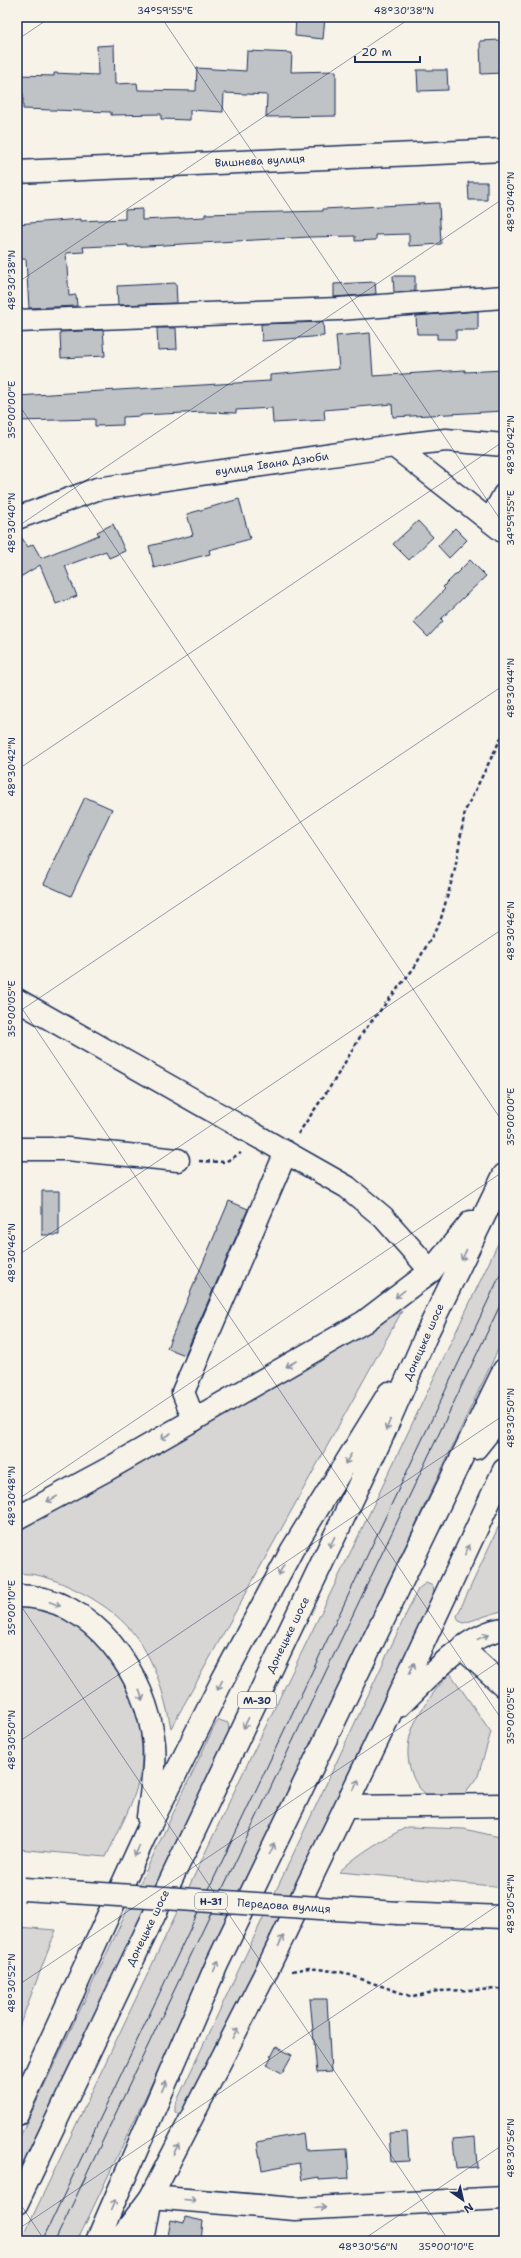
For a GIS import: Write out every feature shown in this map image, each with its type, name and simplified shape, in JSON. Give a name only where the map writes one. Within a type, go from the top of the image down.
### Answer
[{"type":"main road","name":"Вишнева вулиця","points":[[17,172],[504,150]]},
{"type":"main road","points":[[17,321],[339,309],[504,297]]},
{"type":"main road","name":"вулиця Івана Дзюби","points":[[17,518],[97,489],[394,446],[446,440],[504,445]]},
{"type":"main road","points":[[394,446],[497,526],[504,495]]},
{"type":"main road","points":[[17,1000],[347,1187],[383,1218],[431,1271]]},
{"type":"main road","points":[[17,1149],[67,1149],[178,1160]]},
{"type":"main road","points":[[194,1420],[183,1392],[286,1152]]},
{"type":"main road","name":"Донецьке шосе","points":[[17,2203],[380,1441],[428,1331],[504,1174]]},
{"type":"main road","points":[[17,1518],[194,1420],[364,1322],[431,1271],[494,1195]]},
{"type":"main road","points":[[17,2114],[44,2058],[146,1831],[222,1681],[292,1550],[428,1331]]},
{"type":"main road","points":[[98,2241],[216,1964],[504,1370]]},
{"type":"main road","points":[[452,1477],[504,1413]]},
{"type":"main road","points":[[118,2241],[151,2197],[264,1976],[346,1807],[504,1470]]},
{"type":"main road","points":[[17,1596],[30,1596],[70,1610],[96,1626],[114,1645],[139,1688],[154,1744],[146,1831]]},
{"type":"main road","points":[[389,1716],[443,1664],[462,1648],[471,1642],[504,1629]]},
{"type":"main road","points":[[462,1648],[504,1686]]},
{"type":"main road","points":[[346,1807],[504,1805]]},
{"type":"main road","name":"Передова вулиця","points":[[20,1889],[398,1913],[504,1917]]},
{"type":"main road","points":[[17,2086],[44,2058]]},
{"type":"main road","points":[[151,2197],[295,2209],[504,2198]]},
{"type":"main road","points":[[143,2241],[151,2197]]},
{"type":"path","points":[[286,1152],[334,1081],[363,1032],[414,968],[440,922],[455,868],[465,811],[504,732]]},
{"type":"path","points":[[178,1160],[225,1162],[243,1152],[255,1135]]},
{"type":"path","points":[[264,1976],[309,1968],[341,1972],[413,1997],[437,1991],[504,1989]]},
{"type":"shaded area","points":[[504,1231],[504,1337],[84,2227],[77,2241],[21,2241],[242,1775],[373,1506]]},
{"type":"shaded area","points":[[402,1311],[171,1728],[159,1681],[151,1661],[128,1627],[112,1612],[93,1599],[70,1587],[37,1575],[17,1574],[17,1532]]},
{"type":"shaded area","points":[[504,1515],[504,1610],[464,1623],[459,1621],[457,1616]]},
{"type":"shaded area","points":[[426,1583],[433,1586],[434,1593],[190,2112],[182,2117],[175,2112],[175,2105],[418,1589]]},
{"type":"shaded area","points":[[17,1606],[53,1612],[83,1629],[100,1644],[114,1661],[134,1702],[140,1725],[142,1747],[141,1770],[139,1781],[131,1803],[106,1857],[17,1849]]},
{"type":"shaded area","points":[[450,1673],[491,1732],[478,1776],[458,1802],[435,1798],[423,1791],[413,1777],[408,1760],[408,1746],[416,1719],[423,1707]]},
{"type":"shaded area","points":[[219,1720],[228,1723],[229,1731],[17,2179],[17,2143],[215,1725]]},
{"type":"shaded area","points":[[407,1827],[464,1829],[504,1838],[504,1887],[339,1872],[355,1858]]},
{"type":"shaded area","points":[[17,1927],[56,1930],[17,2032]]},
{"type":"building","points":[[296,17],[325,17],[323,39],[295,36]]},
{"type":"building","points":[[501,40],[502,73],[481,74],[480,41]]},
{"type":"building","points":[[114,45],[115,84],[137,83],[138,90],[196,91],[197,68],[246,71],[247,51],[292,53],[291,72],[336,71],[336,116],[266,117],[267,95],[224,93],[223,112],[190,110],[190,120],[161,119],[161,114],[111,115],[111,112],[23,109],[23,93],[17,93],[17,75],[54,76],[54,73],[98,75],[97,46]]},
{"type":"building","points":[[417,70],[447,70],[448,90],[418,91]]},
{"type":"building","points":[[468,182],[487,182],[487,200],[469,200]]},
{"type":"building","points":[[439,203],[441,244],[409,246],[409,234],[376,235],[376,240],[355,241],[355,236],[309,237],[128,247],[128,245],[83,247],[84,252],[66,253],[69,296],[76,295],[77,306],[29,308],[26,259],[17,259],[17,224],[81,219],[81,221],[125,219],[125,210],[142,209],[142,220],[205,217],[205,214],[323,211],[323,209]]},
{"type":"building","points":[[393,276],[415,276],[415,291],[394,292]]},
{"type":"building","points":[[375,282],[376,294],[334,297],[334,284]]},
{"type":"building","points":[[176,283],[177,303],[118,305],[117,286]]},
{"type":"building","points":[[478,311],[478,330],[456,330],[456,339],[437,339],[437,334],[417,334],[416,316]]},
{"type":"building","points":[[323,322],[324,336],[262,341],[261,324]]},
{"type":"building","points":[[157,328],[176,328],[177,349],[158,350]]},
{"type":"building","points":[[103,330],[105,356],[61,358],[60,332]]},
{"type":"building","points":[[370,333],[373,376],[465,370],[465,372],[504,370],[504,411],[393,417],[392,404],[324,410],[325,420],[273,423],[272,408],[236,410],[236,413],[205,412],[123,417],[123,425],[95,426],[95,419],[17,421],[17,396],[270,381],[270,375],[339,369],[336,336]]},
{"type":"building","points":[[239,499],[250,539],[209,550],[210,554],[154,568],[149,546],[193,535],[187,514]]},
{"type":"building","points":[[418,521],[433,537],[409,560],[393,544]]},
{"type":"building","points":[[113,524],[125,551],[109,558],[106,551],[65,566],[77,596],[56,604],[40,565],[17,579],[17,531],[28,547],[33,544],[41,558],[99,535],[97,532]]},
{"type":"building","points":[[455,528],[467,540],[449,558],[438,546]]},
{"type":"building","points":[[470,560],[486,576],[441,619],[443,621],[428,637],[413,622],[445,589],[443,587]]},
{"type":"building","points":[[85,797],[112,809],[71,896],[44,884]]},
{"type":"building","points":[[42,1191],[59,1191],[59,1235],[42,1235]]},
{"type":"building","points":[[229,1201],[248,1209],[185,1355],[167,1348]]},
{"type":"building","points":[[310,1999],[327,1999],[331,2072],[317,2073]]},
{"type":"building","points":[[276,2047],[292,2055],[282,2073],[267,2065]]},
{"type":"building","points":[[407,2132],[409,2161],[391,2162],[389,2133]]},
{"type":"building","points":[[303,2133],[305,2150],[347,2148],[349,2178],[319,2180],[319,2177],[302,2180],[299,2163],[262,2170],[257,2142]]},
{"type":"building","points":[[475,2137],[477,2167],[456,2169],[453,2139]]},
{"type":"building","points":[[185,2217],[203,2221],[201,2241],[167,2241],[171,2220],[184,2223]]},
{"type":"tram line","points":[[42,2241],[504,1267]]},
{"type":"tram line","points":[[55,2241],[504,1297]]}]
